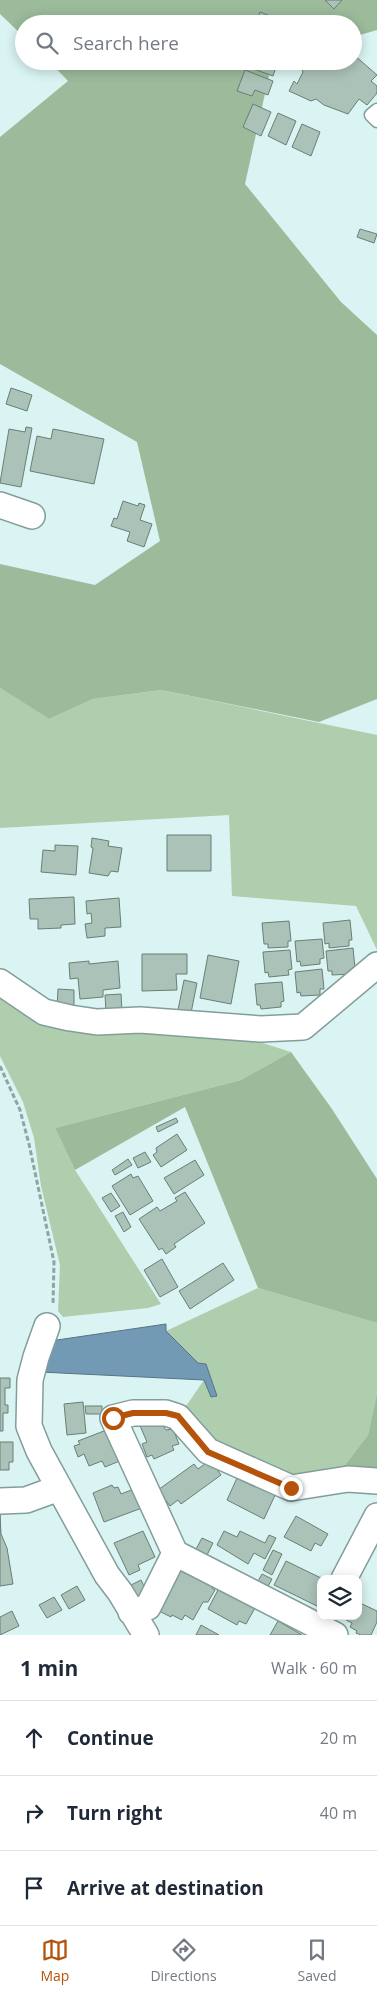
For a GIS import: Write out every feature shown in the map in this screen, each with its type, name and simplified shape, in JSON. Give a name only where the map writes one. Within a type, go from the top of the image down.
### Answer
[{"type":"street","points":[[0,505],[32,516]]},
{"type":"street","points":[[0,982],[44,1012],[70,1018],[97,1022],[140,1020],[261,1029],[303,1028],[377,965]]},
{"type":"street","points":[[47,1326],[30,1380],[29,1426],[39,1451],[107,1575],[120,1592],[146,1635]]},
{"type":"street","points":[[326,1626],[175,1553],[113,1418],[133,1413],[166,1413],[178,1416],[208,1452],[291,1488],[348,1479],[377,1482]]},
{"type":"street","points":[[0,1501],[26,1500],[59,1488]]},
{"type":"street","points":[[346,1575],[377,1516]]},
{"type":"street","points":[[131,1612],[148,1607],[175,1553]]},
{"type":"lane","points":[[377,110],[371,115],[377,121]]},
{"type":"path","points":[[0,1066],[20,1110],[54,1262],[53,1311],[47,1326]]},
{"type":"green space","points":[[0,0],[377,0],[377,30],[362,34],[362,15],[15,15],[15,28],[0,14]]},
{"type":"green space","points":[[58,70],[270,70],[245,184],[341,302],[377,335],[377,699],[319,722],[161,690],[93,699],[49,719],[0,688],[0,564],[95,585],[160,541],[137,442],[0,364],[0,137],[68,81]]},
{"type":"green space","points":[[0,688],[49,719],[93,699],[161,690],[377,735],[377,950],[356,906],[232,896],[229,815],[0,828]]},
{"type":"green space","points":[[0,988],[40,1014],[238,1035],[291,1052],[241,1080],[55,1128],[75,1170],[161,1304],[148,1308],[63,1317],[58,1311],[60,1265],[41,1186],[34,1138],[23,1102],[0,1056]]},
{"type":"green space","points":[[291,1052],[332,1109],[377,1179],[377,1323],[258,1288],[185,1107],[75,1170],[55,1128],[241,1080]]},
{"type":"green space","points":[[258,1288],[377,1323],[377,1393],[368,1435],[338,1474],[291,1481],[211,1444],[182,1412],[204,1380],[211,1397],[217,1396],[206,1364],[198,1363],[166,1331]]},
{"type":"green space","points":[[377,1393],[377,1477],[338,1474],[368,1435]]},
{"type":"water","points":[[166,1324],[166,1331],[198,1363],[206,1364],[217,1396],[211,1397],[204,1380],[40,1372],[50,1341]]},
{"type":"building","points":[[325,0],[342,0],[334,9]]},
{"type":"building","points":[[362,62],[377,75],[371,81],[377,86],[377,93],[367,105],[359,99],[348,114],[324,105],[316,99],[311,101],[289,91],[294,81],[297,84],[303,72],[302,70],[362,70]]},
{"type":"building","points":[[245,70],[273,81],[268,95],[255,90],[252,96],[237,91]]},
{"type":"building","points":[[256,70],[275,70],[273,76]]},
{"type":"building","points":[[253,104],[271,112],[261,136],[243,127]]},
{"type":"building","points":[[278,113],[296,121],[286,145],[268,136]]},
{"type":"building","points":[[302,124],[320,132],[311,156],[292,147]]},
{"type":"building","points":[[360,229],[377,234],[374,243],[357,237]]},
{"type":"building","points":[[11,388],[32,395],[27,411],[6,404]]},
{"type":"building","points":[[26,427],[32,428],[21,487],[0,483],[9,429],[25,432]]},
{"type":"building","points":[[53,429],[104,439],[94,484],[30,471],[37,436],[51,439]]},
{"type":"building","points":[[123,501],[138,506],[139,503],[145,505],[140,520],[152,524],[144,547],[127,541],[130,532],[111,526],[114,518],[117,519]]},
{"type":"building","points":[[167,835],[211,835],[211,871],[167,871]]},
{"type":"building","points":[[92,838],[109,841],[108,846],[122,848],[118,872],[111,871],[108,876],[89,873],[93,848],[91,847]]},
{"type":"building","points":[[55,845],[78,846],[76,875],[41,872],[43,850],[55,851]]},
{"type":"building","points":[[74,897],[75,924],[61,925],[61,928],[38,929],[38,919],[30,919],[29,899]]},
{"type":"building","points":[[119,898],[121,927],[105,928],[105,936],[87,938],[85,924],[92,923],[91,913],[87,914],[86,901]]},
{"type":"building","points":[[350,920],[352,940],[349,940],[349,946],[329,948],[329,943],[325,944],[323,923]]},
{"type":"building","points":[[289,921],[291,941],[288,941],[288,947],[268,948],[268,944],[264,944],[262,923]]},
{"type":"building","points":[[322,939],[324,958],[320,959],[320,964],[301,966],[300,961],[297,962],[295,941]]},
{"type":"building","points":[[353,948],[355,968],[352,968],[352,974],[332,975],[332,971],[328,971],[326,951]]},
{"type":"building","points":[[290,950],[292,969],[288,970],[289,975],[269,977],[268,972],[265,973],[263,952]]},
{"type":"building","points":[[142,954],[187,954],[187,974],[176,974],[177,990],[142,991]]},
{"type":"building","points":[[208,955],[239,961],[231,1004],[200,998]]},
{"type":"building","points":[[89,961],[89,964],[118,961],[120,988],[103,990],[103,997],[80,999],[78,978],[70,979],[69,963]]},
{"type":"building","points":[[322,969],[324,989],[320,989],[320,995],[301,996],[300,992],[297,993],[295,972]]},
{"type":"building","points":[[184,980],[197,983],[191,1013],[178,1010]]},
{"type":"building","points":[[282,982],[284,1001],[281,1002],[281,1007],[261,1009],[260,1005],[257,1005],[255,984]]},
{"type":"building","points":[[58,989],[74,990],[74,1008],[57,1008]]},
{"type":"building","points":[[121,994],[122,1011],[106,1012],[105,995]]},
{"type":"building","points":[[176,1118],[178,1122],[158,1132],[156,1127]]},
{"type":"building","points":[[177,1134],[187,1150],[161,1167],[153,1155],[157,1152],[156,1148]]},
{"type":"building","points":[[145,1152],[151,1162],[138,1168],[133,1158]]},
{"type":"building","points":[[128,1159],[132,1165],[115,1175],[112,1170]]},
{"type":"building","points":[[195,1160],[204,1175],[174,1194],[164,1178]]},
{"type":"building","points":[[131,1174],[133,1178],[138,1176],[153,1201],[130,1215],[112,1186]]},
{"type":"building","points":[[185,1192],[205,1223],[174,1244],[176,1247],[166,1254],[162,1248],[159,1250],[139,1219],[157,1207],[160,1211],[177,1201],[175,1198]]},
{"type":"building","points":[[111,1193],[120,1206],[111,1212],[102,1198]]},
{"type":"building","points":[[123,1212],[131,1227],[124,1232],[115,1216]]},
{"type":"building","points":[[162,1259],[178,1287],[160,1297],[144,1270]]},
{"type":"building","points":[[223,1263],[234,1280],[190,1309],[179,1291]]},
{"type":"building","points":[[0,1378],[10,1378],[10,1388],[5,1388],[5,1405],[8,1405],[8,1413],[3,1413],[3,1431],[0,1431]]},
{"type":"building","points":[[83,1402],[86,1433],[67,1435],[64,1404]]},
{"type":"building","points":[[85,1406],[102,1406],[102,1414],[86,1414]]},
{"type":"building","points":[[138,1421],[161,1423],[166,1430],[173,1429],[179,1444],[172,1446],[174,1450],[154,1459],[152,1455],[147,1457],[142,1444],[147,1442]]},
{"type":"building","points":[[109,1429],[122,1460],[105,1467],[102,1461],[89,1466],[84,1454],[78,1457],[74,1446],[80,1444],[78,1441]]},
{"type":"building","points":[[0,1442],[13,1442],[13,1462],[9,1462],[9,1470],[0,1470]]},
{"type":"building","points":[[210,1460],[221,1475],[181,1504],[178,1500],[170,1506],[158,1490],[194,1464],[198,1469]]},
{"type":"building","points":[[237,1478],[255,1487],[257,1483],[276,1493],[264,1519],[227,1500]]},
{"type":"building","points":[[112,1485],[114,1488],[118,1487],[121,1494],[134,1489],[142,1508],[104,1522],[93,1493]]},
{"type":"building","points":[[0,1514],[1,1534],[7,1548],[13,1584],[0,1586]]},
{"type":"building","points":[[296,1516],[328,1534],[321,1546],[315,1543],[311,1551],[284,1537]]},
{"type":"building","points":[[143,1531],[155,1557],[138,1565],[140,1570],[129,1575],[114,1543]]},
{"type":"building","points":[[224,1531],[237,1537],[240,1531],[265,1543],[269,1535],[276,1538],[265,1559],[254,1553],[248,1564],[217,1545]]},
{"type":"building","points":[[202,1538],[213,1543],[206,1557],[195,1551]]},
{"type":"building","points":[[273,1550],[282,1554],[272,1575],[263,1570]]},
{"type":"building","points":[[286,1561],[317,1576],[317,1606],[274,1585]]},
{"type":"building","points":[[179,1570],[185,1573],[187,1570],[215,1581],[212,1588],[215,1590],[208,1602],[203,1602],[193,1620],[185,1615],[182,1620],[172,1615],[171,1617],[157,1610]]},
{"type":"building","points":[[262,1574],[272,1579],[266,1590],[256,1585]]},
{"type":"building","points":[[141,1580],[147,1592],[135,1598],[129,1586]]},
{"type":"building","points":[[77,1586],[85,1600],[69,1609],[61,1595]]},
{"type":"building","points":[[219,1588],[255,1608],[246,1624],[239,1621],[237,1625],[208,1609]]},
{"type":"building","points":[[54,1597],[62,1610],[47,1618],[39,1605]]},
{"type":"building","points":[[362,1604],[377,1611],[377,1622],[371,1635],[356,1633],[357,1631],[350,1627],[352,1623],[346,1620],[362,1620]]},
{"type":"building","points":[[12,1611],[19,1626],[0,1635],[0,1617]]},
{"type":"building","points":[[278,1621],[302,1635],[270,1635]]},
{"type":"building","points":[[201,1625],[219,1635],[196,1635]]},
{"type":"route","points":[[113,1418],[133,1413],[166,1413],[178,1416],[208,1452],[291,1488]]}]
